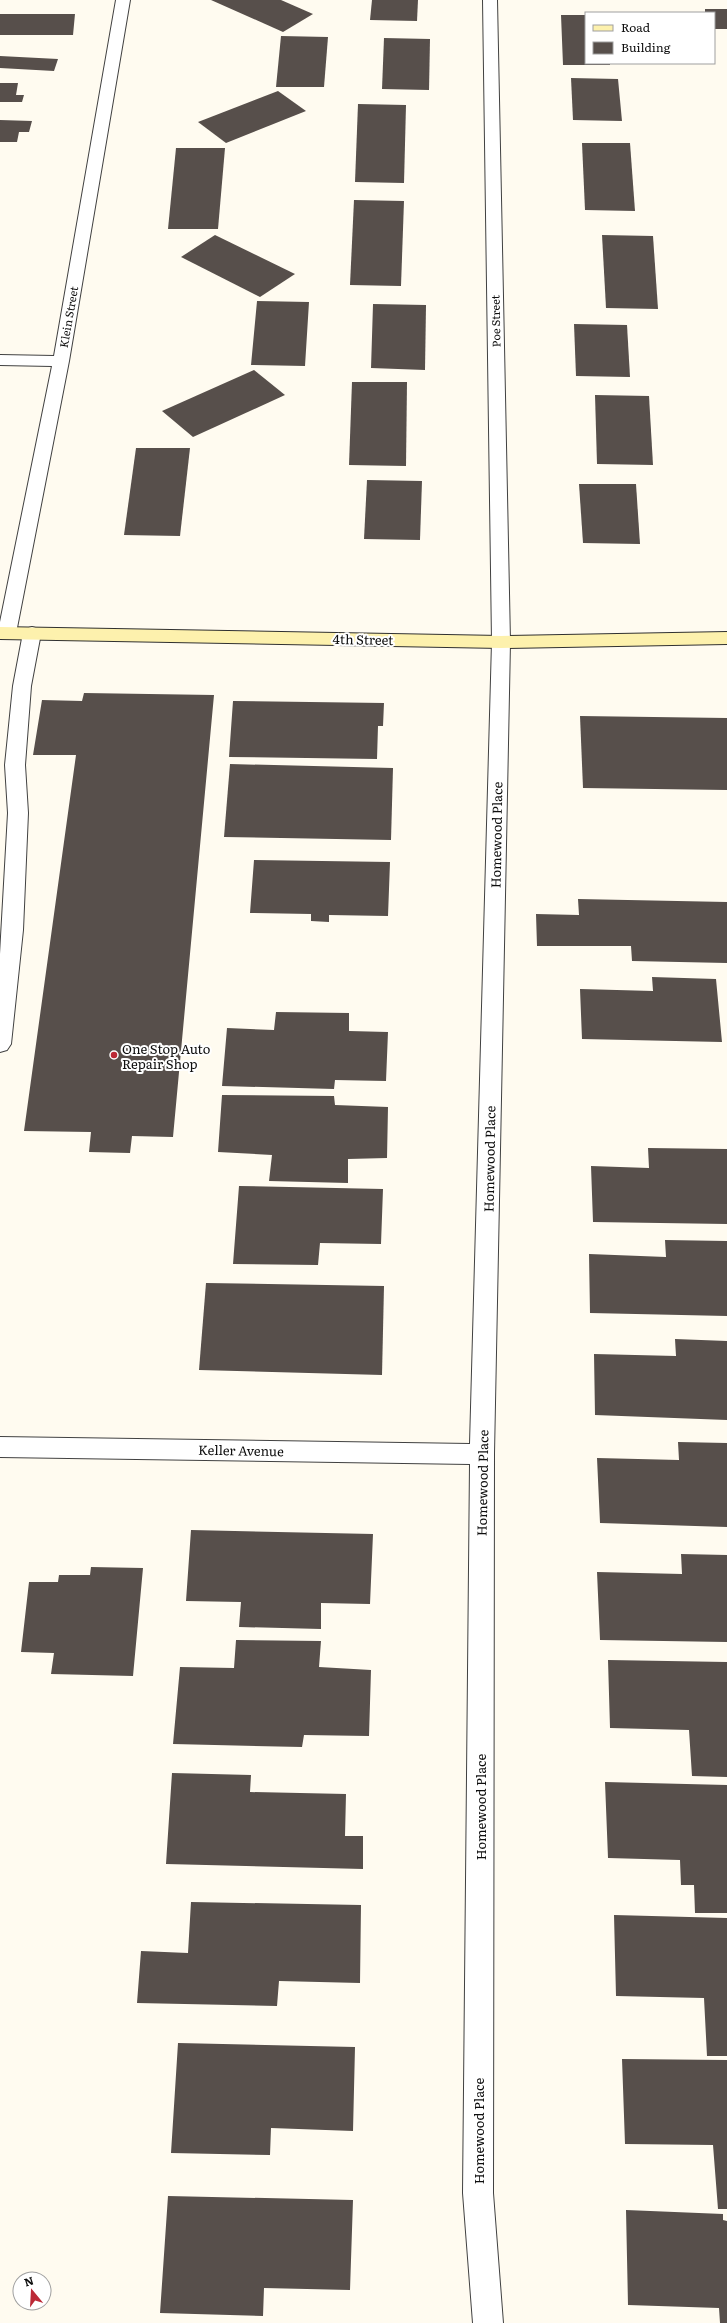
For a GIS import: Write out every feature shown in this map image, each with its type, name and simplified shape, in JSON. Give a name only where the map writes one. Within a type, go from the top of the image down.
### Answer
[{"type":"main road","name":"4th Street","points":[[3,633],[501,642],[727,638]]},
{"type":"street","name":"Klein Street","points":[[3,633],[61,361],[123,0]]},
{"type":"street","name":"Poe Street","points":[[490,0],[501,642]]},
{"type":"street","points":[[0,360],[61,361]]},
{"type":"street","points":[[0,1044],[13,930],[18,813],[15,765],[22,686],[32,633]]},
{"type":"street","name":"Homewood Place","points":[[488,2323],[478,2193],[482,1454],[501,642]]},
{"type":"street","name":"Keller Avenue","points":[[0,1447],[482,1454]]},
{"type":"building","points":[[211,0],[281,0],[313,14],[283,32]]},
{"type":"building","points":[[372,0],[418,0],[417,21],[370,20]]},
{"type":"building","points":[[705,9],[727,9],[727,29],[715,29],[715,12],[705,12]]},
{"type":"building","points":[[0,14],[75,14],[73,35],[0,35]]},
{"type":"building","points":[[561,15],[585,15],[585,64],[610,65],[563,65]]},
{"type":"building","points":[[281,36],[328,37],[324,87],[276,87]]},
{"type":"building","points":[[384,38],[430,39],[429,90],[382,89]]},
{"type":"building","points":[[0,56],[58,59],[54,71],[0,68]]},
{"type":"building","points":[[571,78],[618,79],[622,121],[573,120]]},
{"type":"building","points":[[0,83],[18,83],[16,95],[24,95],[22,102],[0,102]]},
{"type":"building","points":[[278,91],[306,111],[226,143],[198,122]]},
{"type":"building","points":[[358,104],[406,105],[404,183],[355,182]]},
{"type":"building","points":[[0,120],[32,121],[29,132],[19,132],[17,142],[0,142]]},
{"type":"building","points":[[582,143],[630,143],[635,211],[585,210]]},
{"type":"building","points":[[176,148],[225,148],[218,229],[168,229]]},
{"type":"building","points":[[354,200],[404,201],[401,286],[350,285]]},
{"type":"building","points":[[215,235],[295,274],[260,297],[181,257]]},
{"type":"building","points":[[602,235],[653,236],[658,309],[606,308]]},
{"type":"building","points":[[257,301],[309,302],[305,366],[251,365]]},
{"type":"building","points":[[373,304],[426,305],[425,370],[371,368]]},
{"type":"building","points":[[574,324],[627,325],[630,377],[576,376]]},
{"type":"building","points":[[254,370],[285,395],[193,437],[162,411]]},
{"type":"building","points":[[352,382],[407,382],[406,466],[349,465]]},
{"type":"building","points":[[595,395],[649,396],[653,465],[597,464]]},
{"type":"building","points":[[136,448],[190,448],[180,536],[124,535]]},
{"type":"building","points":[[367,480],[422,481],[420,540],[364,539]]},
{"type":"building","points":[[579,484],[636,484],[640,544],[583,543]]},
{"type":"building","points":[[84,693],[214,695],[173,1137],[132,1136],[130,1153],[89,1152],[91,1132],[24,1131],[76,755],[33,755],[42,700],[82,701]]},
{"type":"building","points":[[233,701],[384,703],[383,726],[378,726],[377,759],[229,757]]},
{"type":"building","points":[[580,716],[727,718],[727,790],[583,788]]},
{"type":"building","points":[[230,764],[393,768],[391,840],[224,837]]},
{"type":"building","points":[[254,860],[390,862],[388,916],[329,915],[329,922],[311,921],[311,914],[250,913]]},
{"type":"building","points":[[578,899],[727,902],[727,963],[632,961],[631,946],[537,946],[536,914],[579,915]]},
{"type":"building","points":[[652,977],[716,979],[722,1042],[582,1039],[580,989],[653,991]]},
{"type":"building","points":[[276,1012],[349,1013],[349,1031],[388,1032],[386,1081],[335,1080],[334,1089],[222,1086],[227,1028],[274,1030]]},
{"type":"building","points":[[222,1095],[334,1096],[335,1105],[388,1107],[387,1158],[348,1159],[348,1183],[269,1181],[272,1155],[218,1152]]},
{"type":"building","points":[[648,1148],[727,1149],[727,1224],[593,1222],[591,1166],[649,1168]]},
{"type":"building","points":[[239,1186],[383,1189],[381,1244],[320,1243],[318,1265],[233,1264]]},
{"type":"building","points":[[665,1240],[727,1241],[727,1316],[590,1313],[589,1254],[666,1257]]},
{"type":"building","points":[[206,1283],[384,1286],[382,1375],[199,1370]]},
{"type":"building","points":[[675,1339],[727,1341],[727,1420],[595,1415],[594,1354],[676,1356]]},
{"type":"building","points":[[678,1442],[727,1443],[727,1527],[600,1523],[597,1458],[679,1460]]},
{"type":"building","points":[[191,1530],[373,1534],[370,1604],[321,1603],[321,1629],[239,1627],[241,1602],[186,1601]]},
{"type":"building","points":[[681,1554],[727,1555],[727,1642],[600,1640],[597,1572],[682,1574]]},
{"type":"building","points":[[91,1567],[143,1568],[133,1676],[51,1674],[54,1653],[21,1652],[29,1582],[58,1582],[59,1575],[90,1575]]},
{"type":"building","points":[[236,1640],[321,1641],[319,1667],[371,1670],[369,1736],[304,1735],[302,1747],[173,1744],[180,1667],[234,1668]]},
{"type":"building","points":[[608,1660],[727,1662],[727,1777],[692,1776],[689,1730],[610,1728]]},
{"type":"building","points":[[172,1773],[251,1775],[250,1792],[346,1794],[345,1836],[363,1836],[363,1869],[166,1864]]},
{"type":"building","points":[[605,1782],[727,1785],[727,1913],[695,1913],[694,1885],[681,1885],[680,1860],[608,1858]]},
{"type":"building","points":[[191,1902],[361,1905],[360,1983],[279,1981],[277,2006],[137,2003],[141,1951],[188,1953]]},
{"type":"building","points":[[614,1915],[727,1918],[727,2056],[707,2056],[704,1998],[616,1996]]},
{"type":"building","points":[[178,2043],[355,2047],[353,2131],[271,2128],[270,2155],[171,2153]]},
{"type":"building","points":[[622,2059],[727,2060],[727,2209],[718,2209],[713,2145],[625,2144]]},
{"type":"building","points":[[168,2196],[353,2200],[350,2290],[264,2288],[263,2316],[160,2313]]},
{"type":"building","points":[[626,2210],[723,2214],[723,2220],[727,2221],[727,2323],[720,2323],[719,2308],[628,2305]]},
{"type":"place","name":"One Stop Auto Repair Shop","points":[[114,1055]]}]
